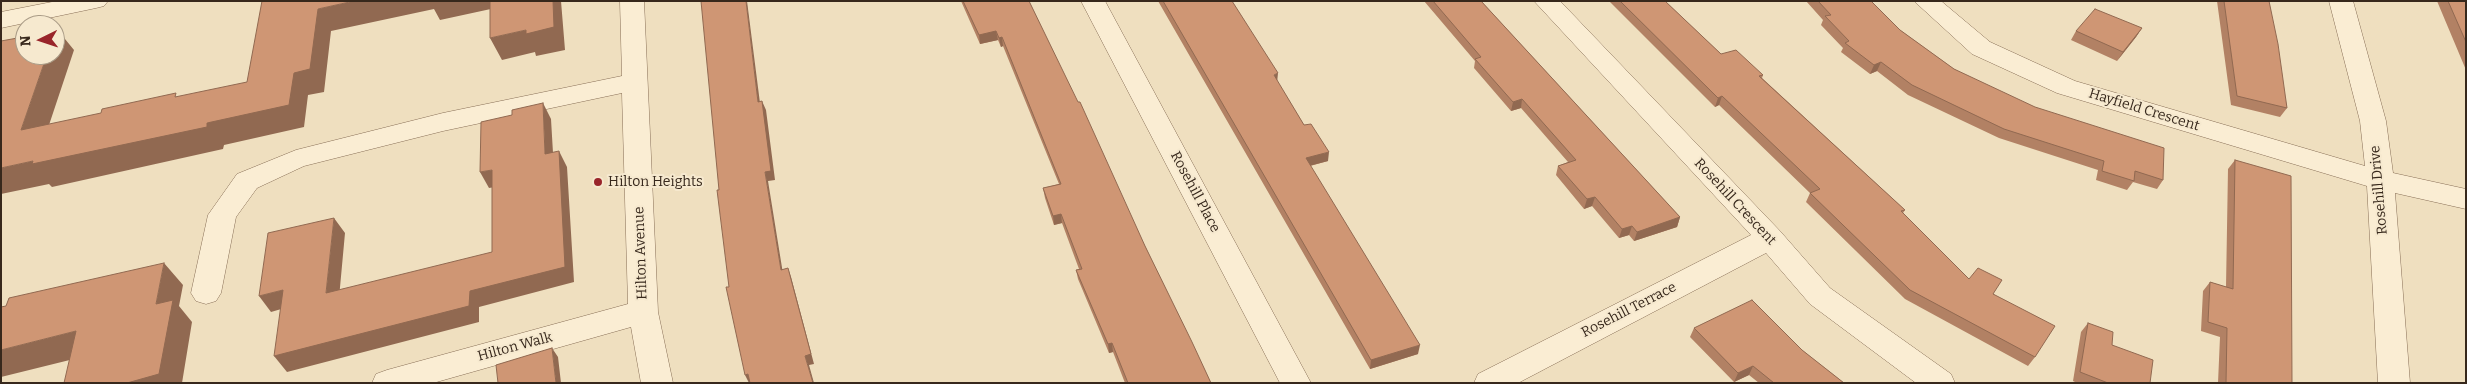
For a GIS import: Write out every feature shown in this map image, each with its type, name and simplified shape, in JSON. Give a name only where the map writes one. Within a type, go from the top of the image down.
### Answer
[{"type":"street","points":[[1,20],[96,1]]},
{"type":"street","name":"Hilton Avenue","points":[[632,1],[643,312],[656,383]]},
{"type":"street","name":"Rosehill Place","points":[[1093,1],[1296,383]]},
{"type":"street","name":"Rosehill Crescent","points":[[1546,1],[1770,238],[1820,296],[1940,383]]},
{"type":"street","name":"Hayfield Crescent","points":[[1926,1],[1981,48],[2066,87],[2380,180],[2466,199]]},
{"type":"street","name":"Rosehill Drive","points":[[2341,1],[2372,121],[2380,180],[2394,383]]},
{"type":"street","points":[[206,293],[222,215],[248,181],[296,159],[442,122],[635,82]]},
{"type":"street","name":"Rosehill Terrace","points":[[1489,383],[1770,238]]},
{"type":"street","name":"Hilton Walk","points":[[387,383],[643,312]]},
{"type":"building","points":[[262,1],[354,1],[318,9],[310,69],[294,73],[289,105],[207,123],[207,127],[32,164],[33,161],[1,168],[1,41],[15,38],[15,65],[44,65],[21,130],[101,113],[102,109],[176,93],[175,97],[247,82]]},
{"type":"building","points":[[490,1],[553,1],[554,27],[526,34],[526,30],[490,38]]},
{"type":"building","points":[[701,1],[746,1],[758,102],[762,101],[771,171],[765,172],[781,270],[788,268],[811,354],[805,356],[813,383],[750,383],[748,374],[745,375],[726,287],[729,287],[717,190],[719,190]]},
{"type":"building","points":[[963,1],[1029,1],[1078,102],[1080,102],[1145,246],[1211,383],[1128,383],[1112,343],[1108,344],[1076,270],[1082,269],[1061,214],[1053,216],[1043,188],[1061,184],[1002,37],[999,38],[996,31],[979,35]]},
{"type":"building","points":[[1163,1],[1232,1],[1278,73],[1274,75],[1304,125],[1311,124],[1329,152],[1306,158],[1420,345],[1371,360]]},
{"type":"building","points":[[1433,1],[1481,1],[1680,217],[1637,232],[1632,226],[1622,229],[1595,197],[1587,199],[1558,166],[1576,160],[1522,99],[1513,102],[1475,59],[1481,57]]},
{"type":"building","points":[[1620,1],[1665,1],[1721,54],[1736,50],[1763,75],[1759,76],[1905,210],[1901,211],[1969,279],[1978,268],[2002,280],[1993,294],[2055,326],[2035,357],[1910,290],[1810,193],[1820,189],[1722,96],[1718,98]]},
{"type":"building","points":[[1818,1],[1871,1],[1900,30],[1954,69],[2035,107],[2164,148],[2163,180],[2135,171],[2134,181],[2102,171],[2104,161],[2004,129],[1912,85],[1881,62],[1874,65],[1845,43],[1849,41],[1825,16],[1831,15]]},
{"type":"building","points":[[2224,1],[2269,1],[2278,44],[2287,108],[2237,96]]},
{"type":"building","points":[[2448,1],[2466,1],[2466,42]]},
{"type":"building","points":[[2095,9],[2142,28],[2123,52],[2076,31]]},
{"type":"building","points":[[543,103],[545,154],[559,151],[565,267],[470,291],[469,306],[274,356],[283,290],[259,296],[268,233],[334,218],[326,293],[492,252],[492,170],[480,172],[481,122],[512,115],[512,110]]},
{"type":"building","points":[[2235,160],[2291,176],[2292,383],[2226,383],[2227,328],[2208,322],[2210,282],[2233,289]]},
{"type":"building","points":[[164,263],[156,304],[173,300],[159,374],[127,383],[64,383],[76,331],[1,350],[1,307],[6,306],[9,298]]},
{"type":"building","points":[[1752,300],[1802,350],[1844,383],[1774,383],[1753,366],[1738,373],[1694,328]]},
{"type":"building","points":[[2088,323],[2113,332],[2112,345],[2153,360],[2150,383],[2108,383],[2080,372]]},
{"type":"building","points":[[552,348],[556,383],[498,383],[496,365]]},
{"type":"place","name":"Hilton Heights","points":[[598,182]]}]
